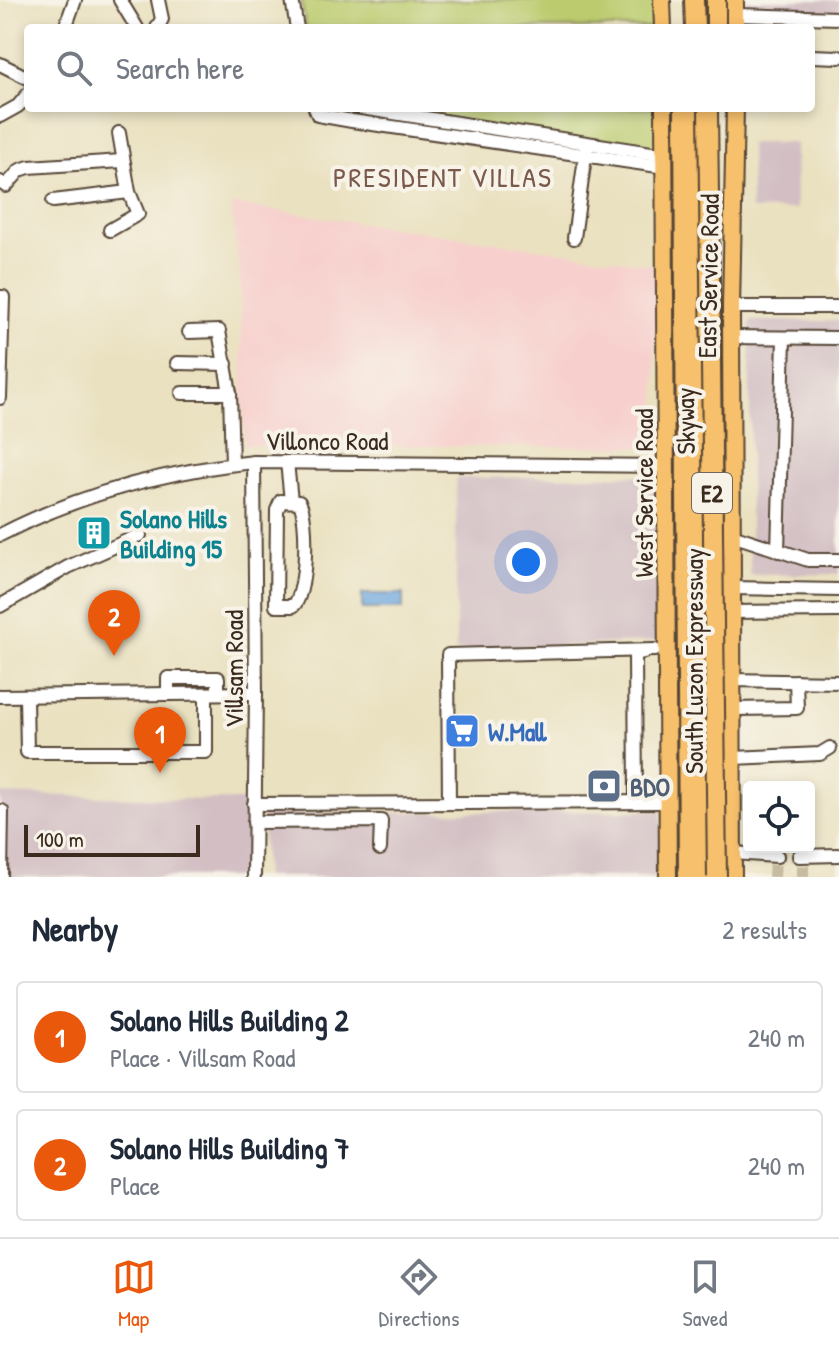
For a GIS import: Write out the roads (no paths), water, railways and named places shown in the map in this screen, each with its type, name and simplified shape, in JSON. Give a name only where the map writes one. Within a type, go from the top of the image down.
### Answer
[{"type":"highway","points":[[684,0],[684,24]]},
{"type":"highway","points":[[694,0],[695,24]]},
{"type":"highway","points":[[707,0],[707,24]]},
{"type":"highway","points":[[716,0],[716,24]]},
{"type":"highway","name":"South Luzon Expressway","points":[[684,112],[688,877]]},
{"type":"highway","name":"Skyway","points":[[696,112],[703,877]]},
{"type":"highway","name":"Skyway","points":[[708,112],[719,877]]},
{"type":"highway","name":"South Luzon Expressway","points":[[716,112],[719,631],[725,678],[719,877]]},
{"type":"main road","points":[[662,0],[663,24]]},
{"type":"main road","name":"West Service Road","points":[[664,112],[667,466],[661,649],[668,877]]},
{"type":"main road","name":"East Service Road","points":[[733,877],[733,709],[725,678],[731,612],[735,112]]},
{"type":"street","points":[[66,24],[75,0]]},
{"type":"street","points":[[120,0],[135,24]]},
{"type":"street","points":[[158,0],[162,19],[159,24]]},
{"type":"street","points":[[292,0],[296,24]]},
{"type":"street","points":[[735,14],[839,18]]},
{"type":"street","points":[[815,56],[839,57]]},
{"type":"street","points":[[0,64],[24,76]]},
{"type":"street","points":[[0,116],[24,99]]},
{"type":"street","points":[[324,112],[556,144]]},
{"type":"street","points":[[383,112],[664,161]]},
{"type":"street","points":[[110,230],[138,214],[129,192],[119,133]]},
{"type":"street","points":[[574,238],[586,149]]},
{"type":"street","points":[[0,182],[6,186],[20,170],[29,167],[122,161]]},
{"type":"street","points":[[53,201],[129,192]]},
{"type":"street","points":[[0,297],[3,297],[0,398]]},
{"type":"street","points":[[731,307],[839,307]]},
{"type":"street","points":[[189,332],[219,331],[230,393],[232,464]]},
{"type":"street","points":[[731,337],[839,338]]},
{"type":"street","points":[[778,551],[784,338]]},
{"type":"street","points":[[177,363],[226,364]]},
{"type":"street","points":[[182,393],[230,393]]},
{"type":"street","name":"Villsam Road","points":[[254,462],[254,877]]},
{"type":"street","points":[[287,462],[291,501]]},
{"type":"street","name":"Villonco Road","points":[[0,535],[59,507],[100,492],[176,472],[232,464],[667,466]]},
{"type":"street","points":[[281,501],[291,501],[300,502],[304,514],[301,593],[296,605],[276,606],[277,510],[281,501]]},
{"type":"street","points":[[0,606],[68,567],[140,535]]},
{"type":"street","points":[[732,535],[808,560],[839,560]]},
{"type":"street","points":[[731,588],[839,590]]},
{"type":"street","points":[[731,612],[839,611]]},
{"type":"street","points":[[636,802],[635,654],[661,649]]},
{"type":"street","points":[[449,803],[448,655],[661,649]]},
{"type":"street","points":[[26,696],[27,752],[206,752],[212,693],[218,678],[168,678],[168,693]]},
{"type":"street","points":[[725,678],[839,682]]},
{"type":"street","points":[[733,709],[797,708],[796,681]]},
{"type":"street","points":[[0,696],[256,693]]},
{"type":"street","points":[[733,758],[820,754],[830,748]]},
{"type":"street","points":[[254,804],[667,802]]},
{"type":"street","points":[[1,877],[2,811]]},
{"type":"street","points":[[254,822],[381,821],[380,849]]},
{"type":"street","points":[[733,853],[777,856]]},
{"type":"street","points":[[799,856],[839,855]]},
{"type":"water","points":[[362,594],[403,594],[403,609],[362,609]]},
{"type":"tunnel","points":[[774,877],[775,860],[781,854],[799,856],[803,864],[803,877]]},
{"type":"place","name":"Solano Hills Building 15","points":[[94,533]]},
{"type":"place","name":"Solano Hills Building 7","points":[[114,656]]},
{"type":"place","name":"W.Mall","points":[[462,731]]},
{"type":"place","name":"Solano Hills Building 2","points":[[160,773]]},
{"type":"place","name":"BDO","points":[[604,786]]},
{"type":"district","name":"PRESIDENT VILLAS","points":[[443,177]]}]
